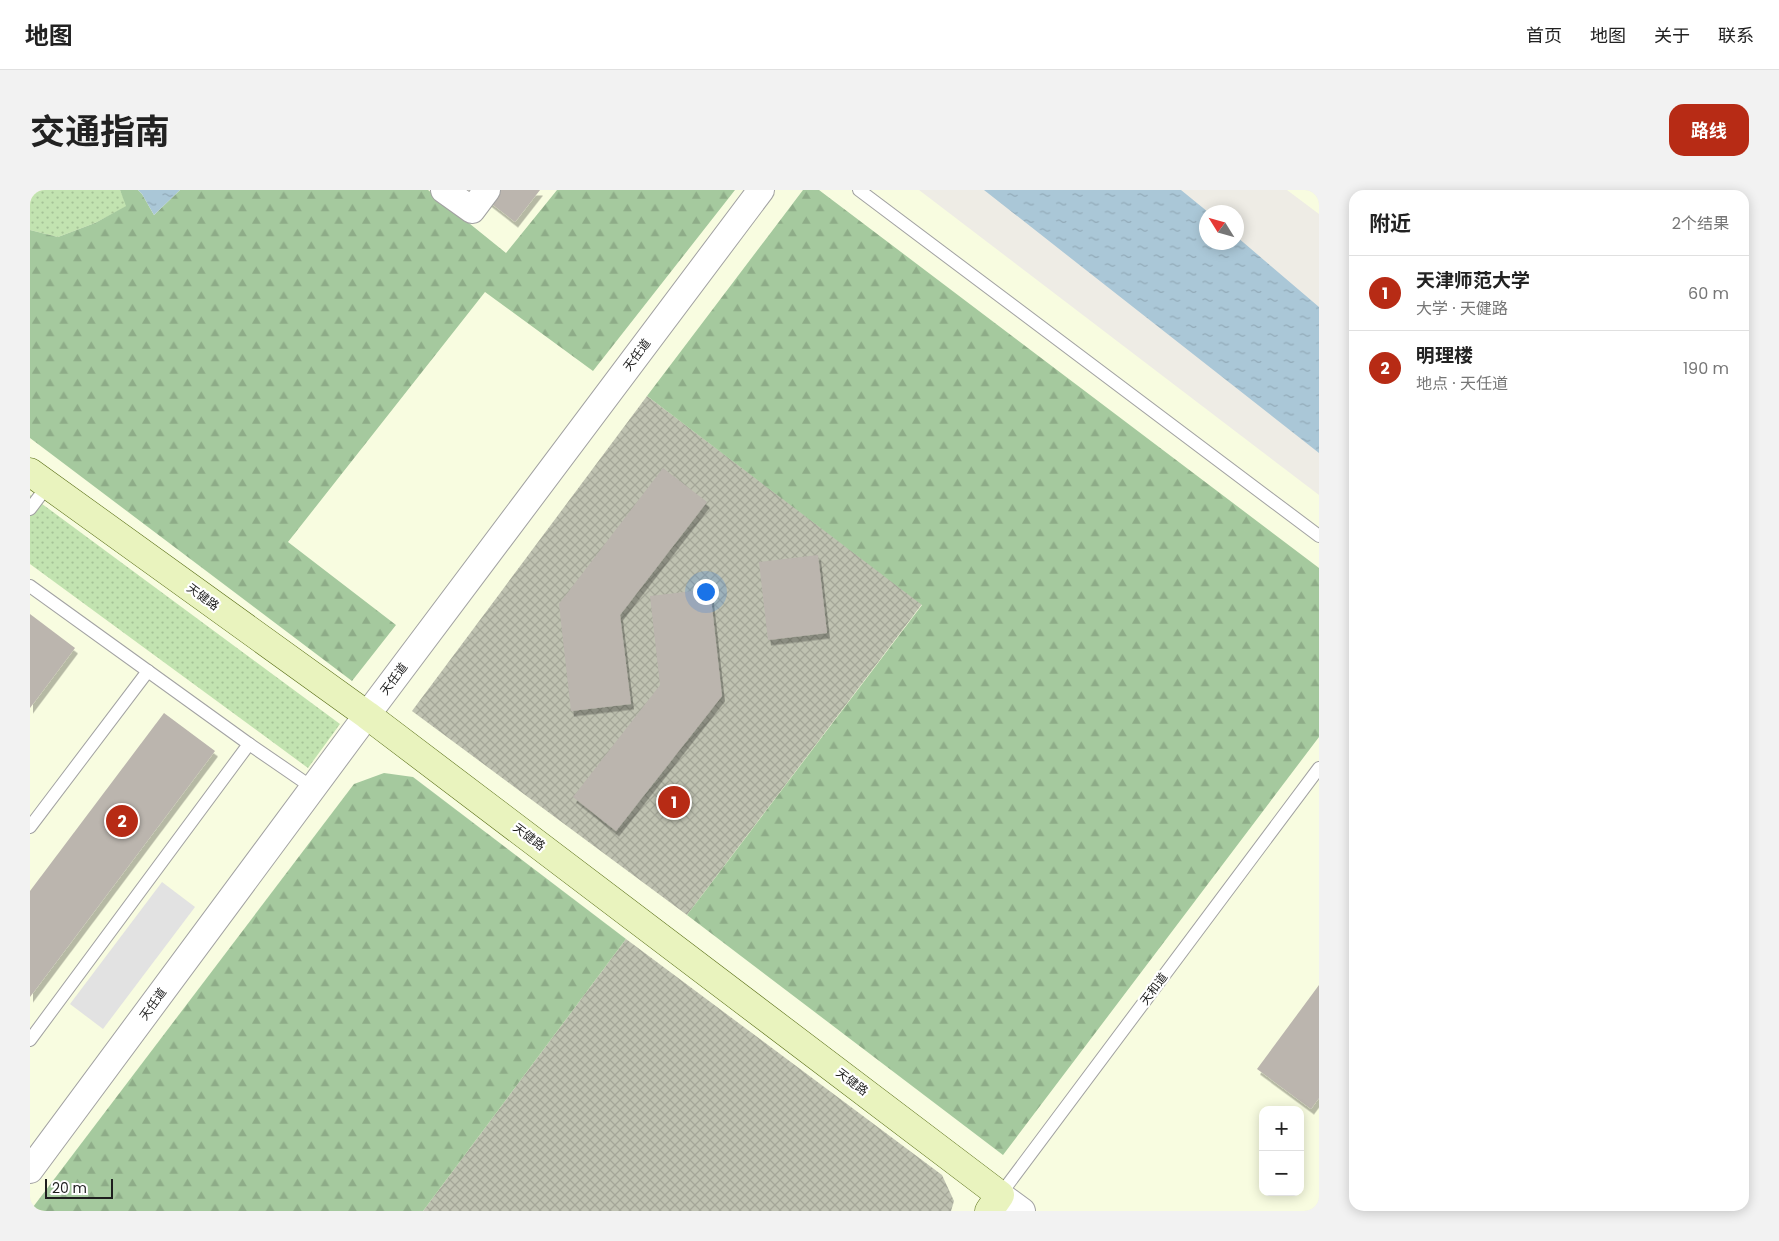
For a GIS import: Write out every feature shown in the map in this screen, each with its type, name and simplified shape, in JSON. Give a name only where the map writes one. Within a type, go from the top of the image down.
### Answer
[{"type":"street","points":[[444,190],[472,210],[487,190]]},
{"type":"street","name":"天任道","points":[[30,1170],[367,715],[761,190]]},
{"type":"street","name":"天健路","points":[[39,479],[367,715],[1004,1206]]},
{"type":"lane","points":[[859,190],[1319,536]]},
{"type":"lane","points":[[30,509],[39,479]]},
{"type":"lane","points":[[30,586],[313,788]]},
{"type":"lane","points":[[30,827],[148,671]]},
{"type":"lane","points":[[30,1040],[249,744]]},
{"type":"lane","name":"天和道","points":[[1004,1206],[1319,768]]},
{"type":"shaded area","points":[[30,190],[919,190],[1319,495],[1319,1211],[30,1211]]},
{"type":"shaded area","points":[[1287,190],[1319,190],[1319,214]]},
{"type":"shaded area","points":[[647,396],[922,604],[687,915],[412,711]]},
{"type":"shaded area","points":[[162,882],[195,907],[103,1029],[70,1004]]},
{"type":"shaded area","points":[[626,939],[942,1175],[954,1201],[951,1211],[423,1211]]},
{"type":"green space","points":[[30,190],[120,190],[127,206],[95,223],[58,237],[30,230]]},
{"type":"green space","points":[[120,190],[138,190],[154,215],[180,190],[428,190],[506,253],[557,190],[735,190],[593,371],[485,292],[288,542],[396,625],[352,681],[30,438],[30,230],[58,237],[95,223],[126,206]]},
{"type":"green space","points":[[803,190],[819,190],[1319,568],[1319,737],[1003,1155],[687,915],[922,605],[647,396]]},
{"type":"green space","points":[[30,495],[340,724],[308,768],[30,564]]},
{"type":"green space","points":[[384,773],[413,777],[626,939],[423,1211],[30,1211],[354,784]]},
{"type":"water","points":[[138,190],[180,190],[154,215]]},
{"type":"water","points":[[984,190],[1181,190],[1199,205],[1199,250],[1244,250],[1244,243],[1319,307],[1319,453]]},
{"type":"building","points":[[496,190],[540,190],[515,222],[488,201]]},
{"type":"building","points":[[663,468],[707,502],[620,615],[631,704],[571,711],[559,604]]},
{"type":"building","points":[[818,555],[827,633],[768,640],[759,562]]},
{"type":"building","points":[[710,589],[722,696],[616,831],[573,797],[660,685],[650,596]]},
{"type":"building","points":[[30,614],[75,648],[30,708]]},
{"type":"building","points":[[164,713],[215,751],[30,997],[30,891]]},
{"type":"building","points":[[1319,985],[1319,1098],[1311,1109],[1257,1069]]},
{"type":"place","name":"天津师范大学","points":[[674,802]]},
{"type":"place","name":"明理楼","points":[[122,821]]}]
